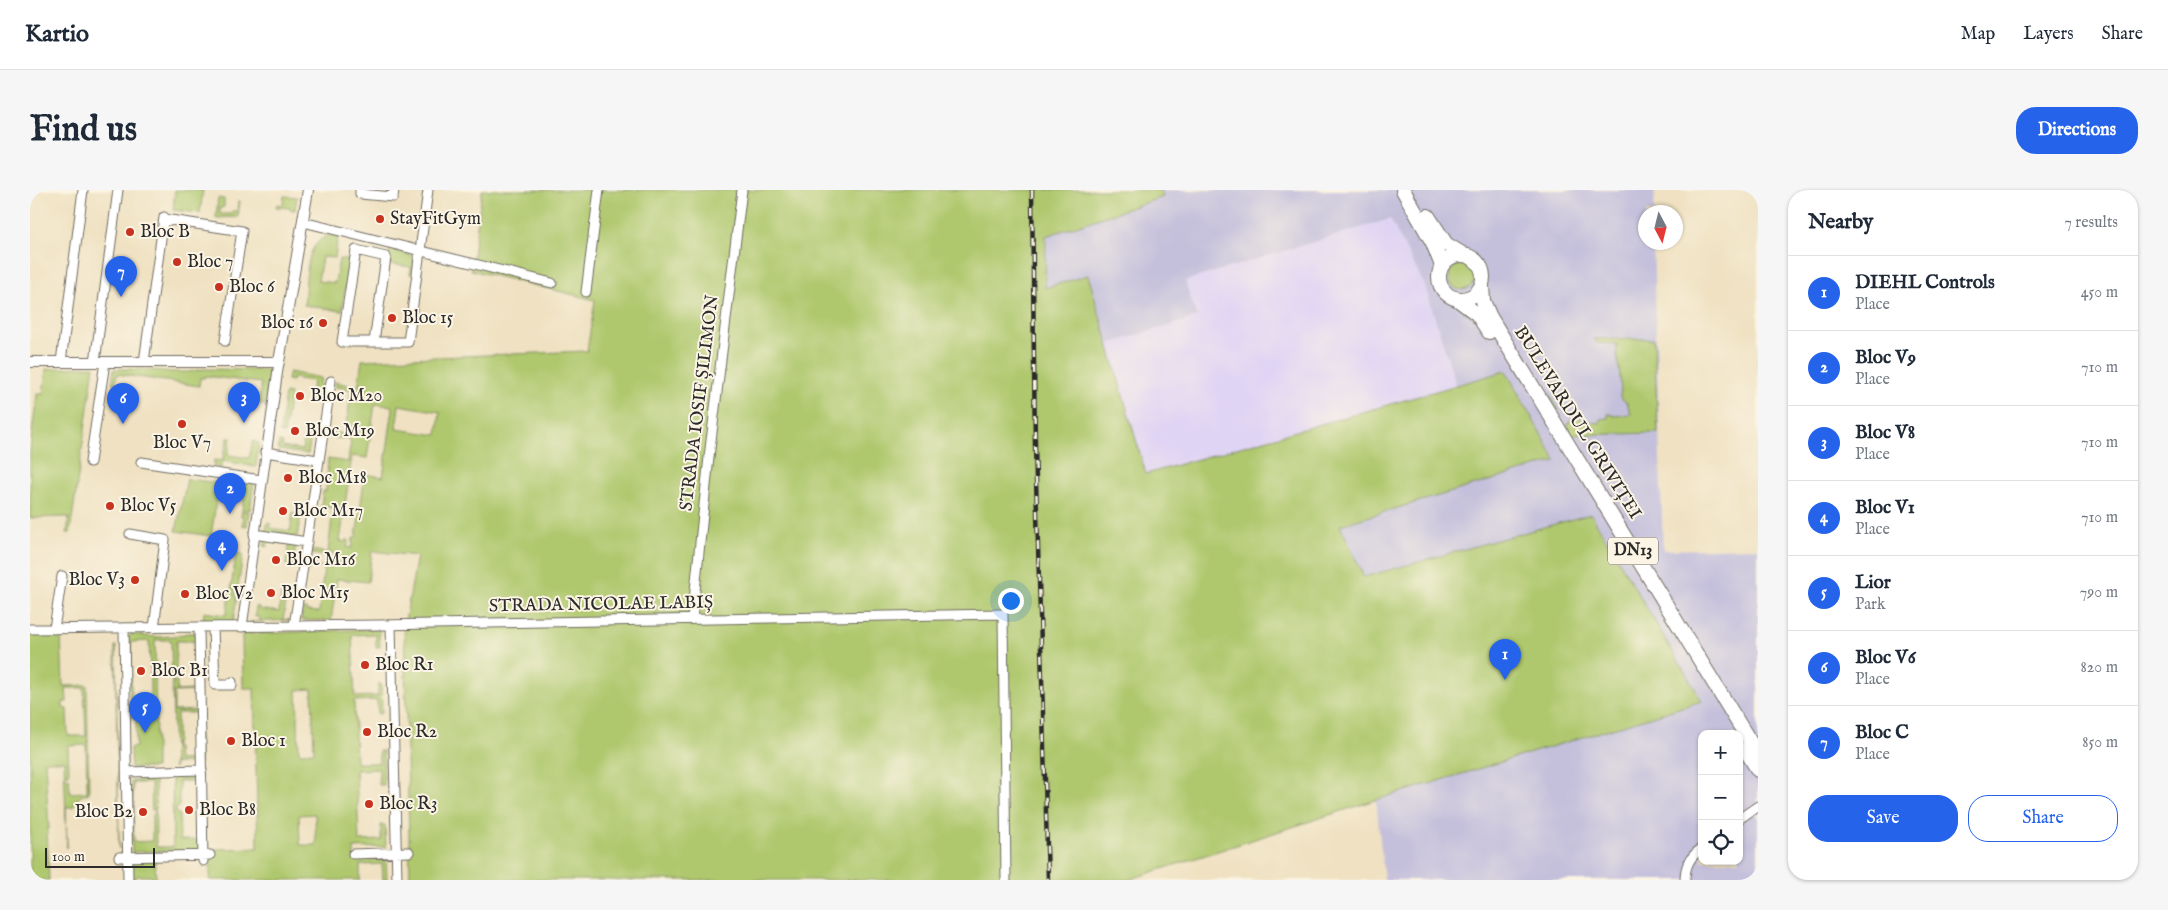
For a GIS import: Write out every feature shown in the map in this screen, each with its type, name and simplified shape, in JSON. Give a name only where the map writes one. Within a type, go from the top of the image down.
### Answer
[{"type":"main road","points":[[1402,190],[1433,243],[1442,266]]},
{"type":"main road","points":[[1412,190],[1446,244],[1476,261],[1481,266],[1483,273],[1482,286],[1474,296],[1463,300],[1450,296],[1441,286],[1440,273],[1442,266],[1451,258],[1464,255]]},
{"type":"main road","name":"BULEVARDUL GRIVIȚEI","points":[[1482,286],[1486,310],[1758,755]]},
{"type":"main road","name":"BULEVARDUL GRIVIȚEI","points":[[1457,299],[1477,314],[1506,358],[1734,730]]},
{"type":"main road","points":[[1743,746],[1758,770]]},
{"type":"street","points":[[61,362],[83,190]]},
{"type":"street","points":[[90,462],[118,190]]},
{"type":"street","points":[[242,627],[265,452],[308,190]]},
{"type":"street","points":[[360,190],[360,194],[393,197],[394,190]]},
{"type":"street","points":[[374,342],[386,257],[356,250],[342,342],[374,342],[408,342],[428,190]]},
{"type":"street","points":[[586,292],[599,190]]},
{"type":"street","name":"STRADA IOSIF ȘILIMON","points":[[692,619],[709,458],[742,190]]},
{"type":"street","points":[[144,362],[164,218],[242,231],[225,341]]},
{"type":"street","points":[[303,222],[552,284]]},
{"type":"street","points":[[370,254],[372,239]]},
{"type":"street","points":[[30,362],[279,362]]},
{"type":"street","points":[[294,626],[331,381]]},
{"type":"street","points":[[265,452],[318,460]]},
{"type":"street","points":[[141,462],[261,480]]},
{"type":"street","points":[[130,534],[165,540],[154,628]]},
{"type":"street","points":[[254,534],[307,542]]},
{"type":"street","points":[[54,629],[62,576]]},
{"type":"street","name":"STRADA NICOLAE LABIȘ","points":[[30,629],[391,625],[1002,614],[1006,880]]},
{"type":"street","points":[[391,625],[397,880]]},
{"type":"street","points":[[124,857],[206,857],[202,770],[200,627]]},
{"type":"street","points":[[213,627],[215,685],[232,685],[232,682]]},
{"type":"street","points":[[124,628],[127,772],[124,857],[128,880]]},
{"type":"street","points":[[127,772],[202,770]]},
{"type":"street","points":[[1743,816],[1758,806]]},
{"type":"street","points":[[354,854],[409,852]]},
{"type":"street","points":[[1685,880],[1688,863],[1698,852]]},
{"type":"shaded area","points":[[1160,190],[1655,190],[1654,205],[1638,205],[1638,250],[1653,250],[1663,550],[1758,548],[1758,880],[1384,880],[1376,800],[1450,778],[1373,575],[1364,577],[1340,525],[1555,461],[1506,371],[1456,385],[1425,286],[1390,219],[1185,281],[1197,317],[1108,344],[1088,275],[1045,288],[1046,236],[1162,197]]},
{"type":"shaded area","points":[[1390,219],[1425,286],[1456,385],[1146,474],[1108,344],[1197,317],[1185,281]]},
{"type":"green space","points":[[175,190],[203,190],[200,213],[173,210]]},
{"type":"green space","points":[[482,190],[1160,190],[1163,197],[1046,236],[1045,288],[1088,275],[1146,474],[1506,371],[1556,461],[1340,525],[1364,577],[1591,514],[1702,701],[1376,800],[1128,880],[410,880],[404,627],[417,556],[372,551],[368,582],[337,579],[331,621],[301,620],[303,608],[306,611],[319,612],[324,568],[312,566],[312,568],[309,568],[309,565],[332,568],[334,554],[330,553],[328,556],[311,554],[311,550],[328,553],[333,508],[321,506],[323,491],[326,491],[328,459],[348,462],[351,440],[328,437],[329,432],[346,434],[351,389],[335,387],[336,382],[358,387],[362,360],[587,351],[595,300],[471,270]],"holes":[[[375,404],[392,406],[393,409],[383,477],[365,474],[356,538],[353,538],[352,548],[347,547],[349,540],[345,542],[340,541],[352,456],[367,458]],[[399,405],[440,412],[437,435],[396,429]]]},
{"type":"green space","points":[[284,196],[297,197],[295,210],[276,207],[277,204],[283,205]]},
{"type":"green space","points":[[218,198],[224,199],[224,207],[220,208],[220,214],[232,214],[232,211],[238,211],[238,201],[240,201],[238,217],[216,218]]},
{"type":"green space","points":[[330,235],[338,236],[335,258],[322,257],[318,281],[335,283],[339,259],[349,260],[342,311],[304,305],[306,275],[311,254],[321,239]]},
{"type":"green space","points":[[390,249],[414,256],[413,275],[410,274],[411,267],[389,264],[386,274]]},
{"type":"green space","points":[[1462,264],[1472,267],[1475,277],[1472,287],[1462,290],[1452,287],[1449,277],[1452,267]]},
{"type":"green space","points":[[1594,339],[1654,339],[1658,433],[1570,435],[1566,432],[1569,421],[1575,417],[1580,417],[1581,421],[1600,423],[1600,419],[1608,418],[1608,414],[1615,416],[1631,414],[1627,403],[1620,397],[1621,384],[1617,344],[1597,343]]},
{"type":"green space","points":[[1519,354],[1528,361],[1559,410],[1557,412],[1553,412]]},
{"type":"green space","points":[[94,366],[70,533],[67,533],[69,517],[30,518],[30,450],[37,394],[43,394],[46,369]]},
{"type":"green space","points":[[114,369],[172,372],[188,372],[203,369],[269,370],[265,405],[259,404],[261,383],[205,376],[200,378],[199,386],[117,374],[115,384],[112,383]]},
{"type":"green space","points":[[289,372],[321,378],[318,400],[310,399],[313,381],[293,378],[292,381],[287,380]]},
{"type":"green space","points":[[285,393],[290,394],[284,434],[280,433]]},
{"type":"green space","points":[[305,434],[311,435],[308,454],[278,450],[279,442],[283,443],[282,447],[302,450]]},
{"type":"green space","points":[[228,438],[231,438],[228,455],[249,458],[253,441],[259,443],[256,467],[223,461],[221,468],[214,466],[214,460],[222,461]]},
{"type":"green space","points":[[223,477],[254,482],[250,510],[245,509],[244,511],[249,512],[247,526],[242,525],[244,517],[241,516],[246,487],[222,483]]},
{"type":"green space","points":[[187,479],[219,483],[211,536],[176,531]]},
{"type":"green space","points":[[293,513],[301,515],[297,537],[266,533],[267,523],[271,524],[270,528],[290,531]]},
{"type":"green space","points":[[265,538],[296,543],[293,563],[297,564],[297,567],[286,565],[289,544],[268,541],[267,547],[264,546]]},
{"type":"green space","points":[[231,552],[243,554],[238,588],[231,587],[236,556],[231,555]]},
{"type":"green space","points":[[231,588],[236,589],[235,596],[237,596],[233,623],[203,623],[204,612],[226,615]]},
{"type":"green space","points":[[281,595],[287,596],[283,620],[290,620],[250,622],[260,621],[260,617],[255,617],[256,606],[259,609],[279,612]]},
{"type":"green space","points":[[379,629],[380,647],[376,647],[376,634],[352,635],[355,697],[378,696],[378,684],[381,684],[382,713],[378,714],[377,700],[354,701],[356,763],[379,763],[379,751],[383,751],[384,785],[379,785],[379,769],[356,770],[359,841],[381,840],[381,825],[385,825],[386,847],[354,848],[354,860],[386,859],[387,880],[383,880],[382,864],[360,865],[360,880],[210,880],[210,849],[258,848],[254,688],[243,688],[242,634]],"holes":[[[312,689],[314,752],[299,753],[297,690]],[[315,814],[316,845],[300,845],[299,815]]]},
{"type":"green space","points":[[197,633],[198,677],[195,677],[195,641],[176,641],[176,677],[173,678],[173,682],[177,682],[177,691],[195,690],[195,681],[198,681],[198,691],[174,692],[174,711],[199,710],[199,742],[196,742],[196,713],[177,713],[177,742],[175,743],[175,748],[177,748],[178,760],[196,759],[196,746],[199,746],[200,763],[175,763],[174,768],[171,640],[155,640],[156,768],[131,768],[130,748],[136,747],[136,719],[130,718],[129,673],[131,673],[132,701],[150,700],[150,672],[153,672],[154,669],[150,669],[149,641],[131,642],[131,669],[129,669],[128,637],[131,634],[153,637],[175,636]]},
{"type":"green space","points":[[30,635],[61,635],[63,686],[87,685],[89,793],[79,797],[73,807],[66,807],[67,848],[64,761],[45,761],[49,829],[47,829],[49,880],[30,880]],"holes":[[[66,688],[84,688],[86,736],[68,736],[67,709],[63,708],[63,702],[67,702]],[[86,745],[87,792],[70,793],[69,778],[66,778],[65,774],[69,774],[68,746]]]},
{"type":"green space","points":[[115,646],[116,646],[119,849]]},
{"type":"green space","points":[[155,773],[156,847],[173,847],[172,773],[175,774],[176,778],[200,777],[198,781],[179,781],[179,807],[176,808],[176,813],[179,814],[180,840],[198,840],[201,850],[132,852],[131,814],[133,814],[134,842],[152,841],[152,815],[155,814],[155,810],[152,810],[151,783],[133,783],[133,810],[131,810],[131,781],[154,780]]},
{"type":"green space","points":[[155,860],[156,880],[153,880],[153,876],[136,876],[135,880],[132,880],[132,861]]},
{"type":"railway","points":[[1032,190],[1035,446],[1048,880]]},
{"type":"place","name":"StayFitGym","points":[[380,219]]},
{"type":"place","name":"Bloc B","points":[[130,232]]},
{"type":"place","name":"Bloc 7","points":[[177,262]]},
{"type":"place","name":"Bloc 6","points":[[219,287]]},
{"type":"place","name":"Bloc C","points":[[121,297]]},
{"type":"place","name":"Bloc 15","points":[[392,318]]},
{"type":"place","name":"Bloc 16","points":[[323,323]]},
{"type":"place","name":"Bloc M20","points":[[300,396]]},
{"type":"place","name":"Bloc V8","points":[[244,423]]},
{"type":"place","name":"Bloc V6","points":[[123,424]]},
{"type":"place","name":"Bloc V7","points":[[182,424]]},
{"type":"place","name":"Bloc M19","points":[[295,431]]},
{"type":"place","name":"Bloc M18","points":[[288,478]]},
{"type":"place","name":"Bloc V5","points":[[110,506]]},
{"type":"place","name":"Bloc M17","points":[[283,511]]},
{"type":"place","name":"Bloc V9","points":[[230,514]]},
{"type":"place","name":"Bloc M16","points":[[276,560]]},
{"type":"place","name":"Bloc V1","points":[[222,571]]},
{"type":"place","name":"Bloc V3","points":[[135,580]]},
{"type":"place","name":"Bloc M15","points":[[271,593]]},
{"type":"place","name":"Bloc V2","points":[[185,594]]},
{"type":"place","name":"Bloc R1","points":[[365,665]]},
{"type":"place","name":"Bloc B1","points":[[141,671]]},
{"type":"place","name":"DIEHL Controls","points":[[1505,680]]},
{"type":"place","name":"Bloc R2","points":[[367,732]]},
{"type":"place","name":"Lior","points":[[145,733]]},
{"type":"place","name":"Bloc 1","points":[[231,741]]},
{"type":"place","name":"Bloc R3","points":[[369,804]]},
{"type":"place","name":"Bloc B8","points":[[189,810]]},
{"type":"place","name":"Bloc B2","points":[[143,812]]}]
